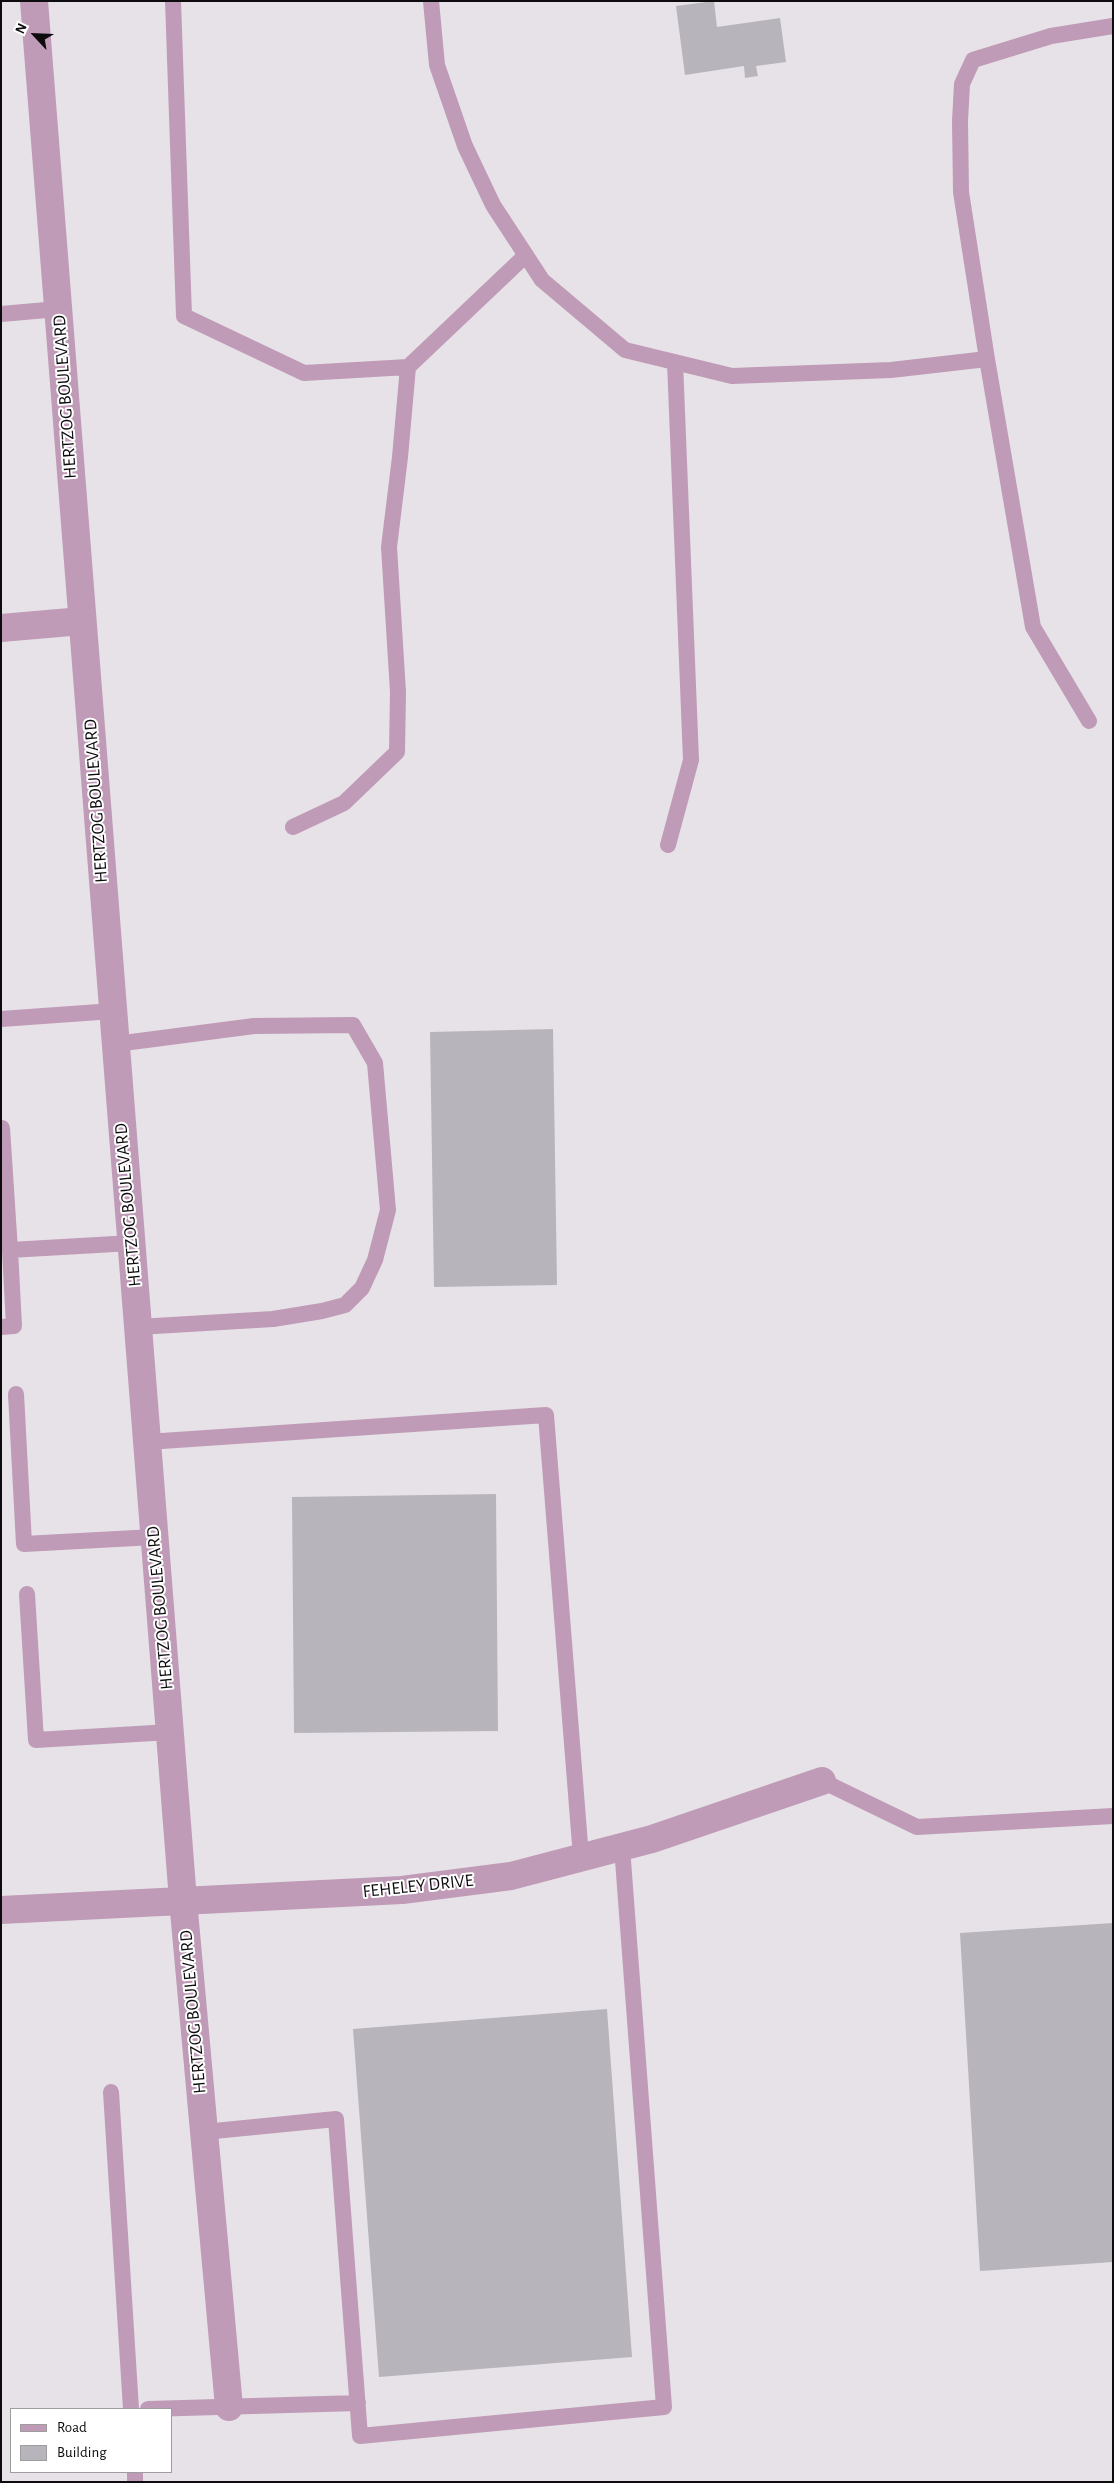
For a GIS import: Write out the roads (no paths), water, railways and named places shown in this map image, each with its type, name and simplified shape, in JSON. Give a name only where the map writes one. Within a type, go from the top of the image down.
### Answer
[{"type":"street","name":"HERTZOG BOULEVARD","points":[[34,1],[183,1900],[229,2407]]},
{"type":"street","points":[[1,628],[82,621]]},
{"type":"street","name":"FEHELEY DRIVE","points":[[1,1910],[402,1890],[511,1876],[652,1839],[822,1782]]},
{"type":"lane","points":[[173,1],[184,316],[304,373],[408,367],[526,255]]},
{"type":"lane","points":[[431,1],[437,65],[464,146],[493,206],[542,280],[625,350],[732,376],[891,370],[987,359]]},
{"type":"lane","points":[[1089,722],[1033,627],[987,359],[961,192],[962,84],[973,60],[1051,36],[1113,26]]},
{"type":"lane","points":[[1,314],[58,309]]},
{"type":"lane","points":[[668,845],[691,760],[675,362]]},
{"type":"lane","points":[[293,827],[344,803],[398,752],[398,692],[389,548],[408,367]]},
{"type":"lane","points":[[1,1019],[113,1011]]},
{"type":"lane","points":[[116,1044],[254,1026],[353,1025],[375,1063],[388,1210],[375,1260],[362,1288],[344,1305],[322,1311],[273,1319],[138,1327]]},
{"type":"lane","points":[[1,1327],[14,1326],[2,1128]]},
{"type":"lane","points":[[10,1250],[132,1243]]},
{"type":"lane","points":[[16,1394],[24,1544],[154,1536]]},
{"type":"lane","points":[[147,1442],[546,1415],[580,1857]]},
{"type":"lane","points":[[27,1594],[36,1740],[170,1732]]},
{"type":"lane","points":[[822,1782],[917,1826],[1113,1816]]},
{"type":"lane","points":[[204,2132],[336,2119],[360,2436],[664,2407],[622,1847]]},
{"type":"lane","points":[[111,2092],[131,2408]]},
{"type":"lane","points":[[172,2408],[358,2403]]}]
